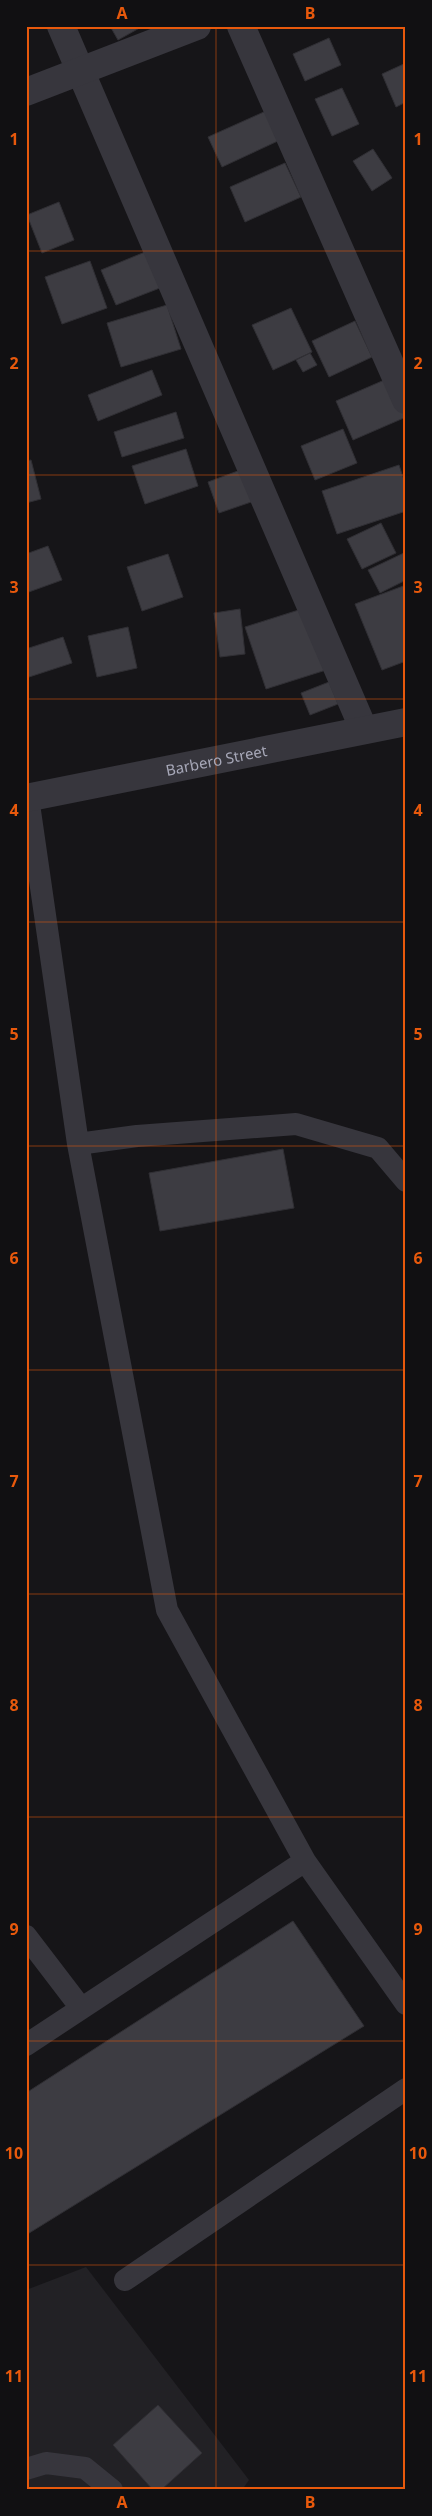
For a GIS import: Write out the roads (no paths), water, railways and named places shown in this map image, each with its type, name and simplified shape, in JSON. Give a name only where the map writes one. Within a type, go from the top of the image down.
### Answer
[{"type":"street","points":[[61,26],[364,730]]},
{"type":"street","points":[[26,92],[197,26]]},
{"type":"street","points":[[241,26],[406,400]]},
{"type":"street","name":"Barbero Street","points":[[27,795],[406,722]]},
{"type":"lane","points":[[27,795],[78,1144],[167,1610],[305,1861],[406,2004]]},
{"type":"lane","points":[[78,1144],[137,1136],[296,1124],[378,1148],[406,1181]]},
{"type":"lane","points":[[26,2045],[305,1861]]},
{"type":"lane","points":[[26,1936],[82,2008]]},
{"type":"lane","points":[[125,2280],[406,2090]]},
{"type":"lane","points":[[26,2469],[46,2463],[85,2468],[112,2490]]}]
